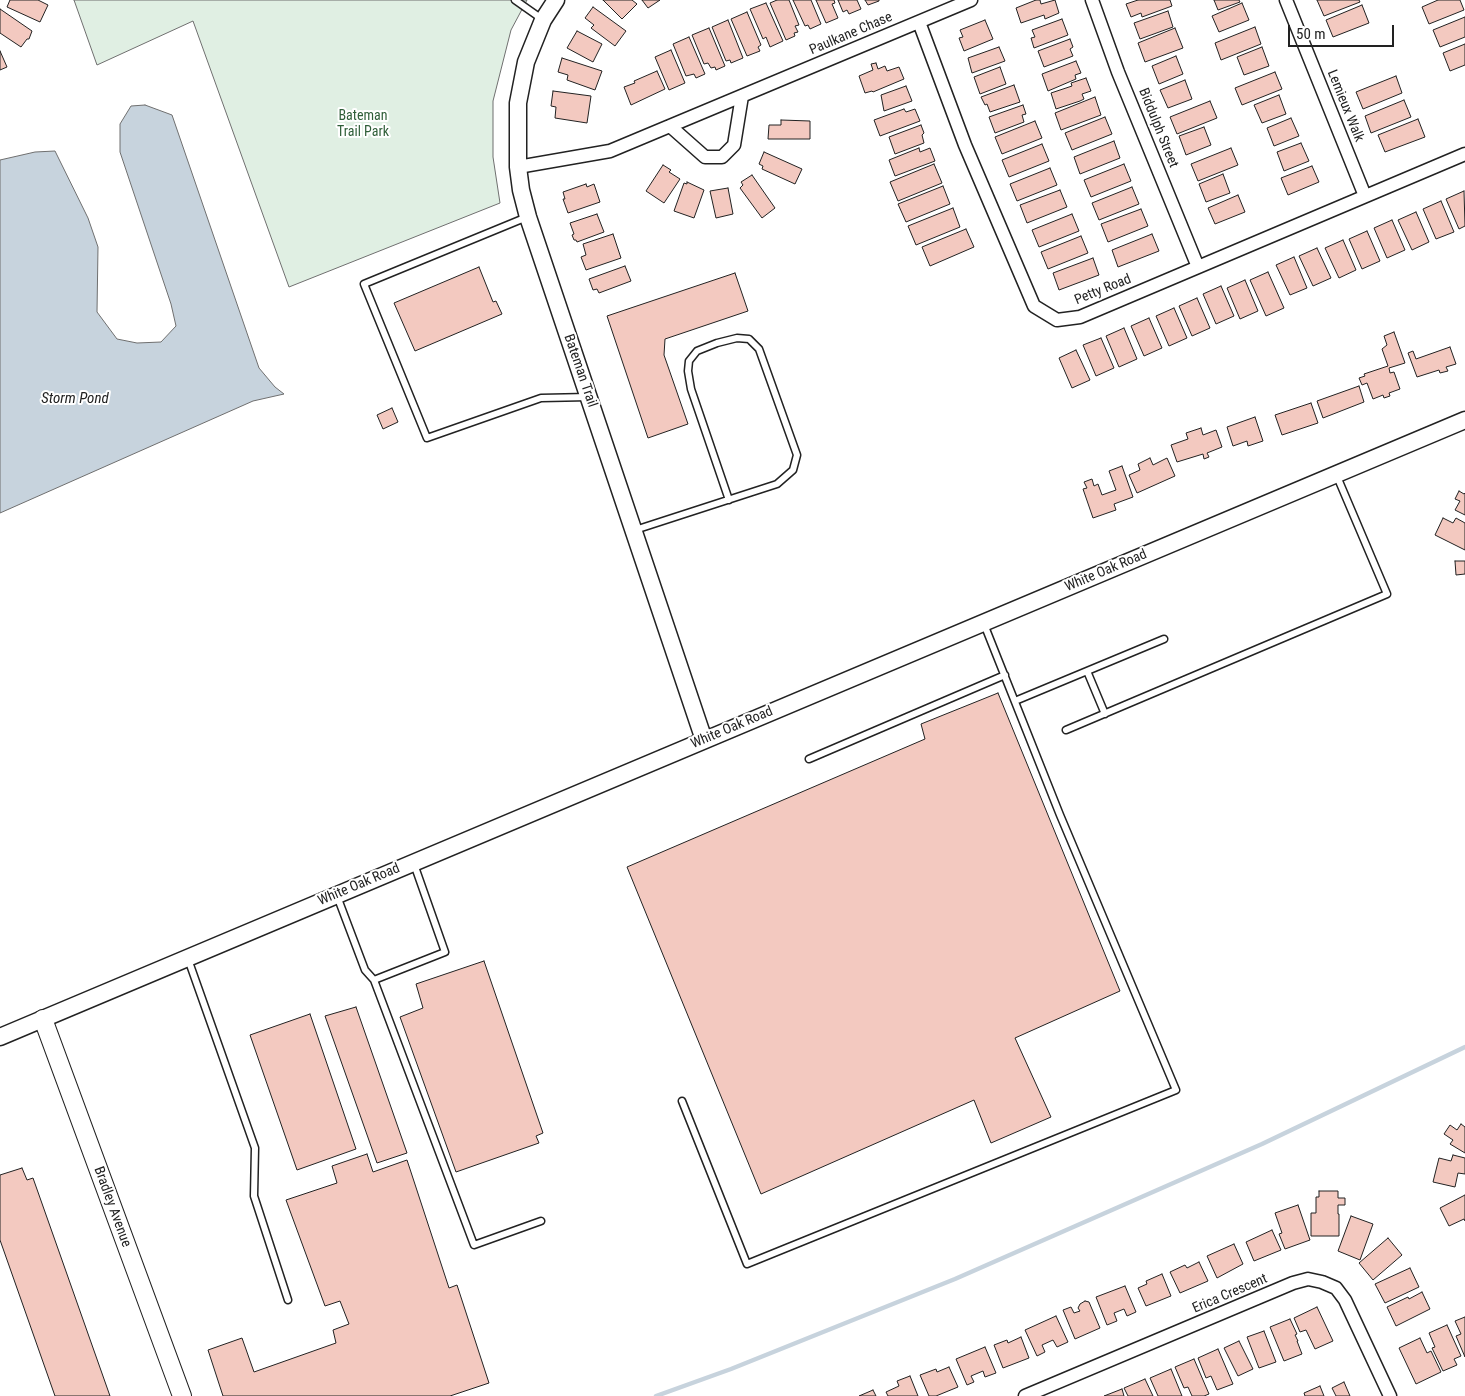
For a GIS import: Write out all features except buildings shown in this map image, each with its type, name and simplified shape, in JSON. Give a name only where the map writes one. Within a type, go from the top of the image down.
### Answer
[{"type":"main road","name":"Bradley Avenue","points":[[43,1019],[182,1396]]},
{"type":"street","name":"Bateman Trail","points":[[556,0],[543,20],[526,62],[518,103],[518,167],[521,190],[528,217],[704,740]]},
{"type":"street","name":"Paulkane Chase","points":[[518,167],[610,151],[971,0]]},
{"type":"street","name":"Biddulph Street","points":[[1092,0],[1118,72],[1198,267]]},
{"type":"street","name":"Lemieux Walk","points":[[1286,0],[1365,196]]},
{"type":"street","name":"Petty Road","points":[[919,22],[965,145],[1034,306],[1056,320],[1080,317],[1465,154]]},
{"type":"street","points":[[670,126],[705,157],[722,157],[734,145],[742,96]]},
{"type":"street","name":"White Oak Road","points":[[0,1037],[1465,420]]},
{"type":"street","name":"Erica Crescent","points":[[1025,1396],[1293,1283],[1308,1279],[1336,1288],[1345,1300],[1390,1396]]},
{"type":"lane","points":[[515,0],[543,20]]},
{"type":"lane","points":[[528,217],[364,284],[427,438],[541,398],[589,397]]},
{"type":"lane","points":[[633,531],[729,500],[777,484],[793,470],[798,455],[759,348],[749,339],[737,338],[717,343],[697,351],[689,361],[690,389],[729,500]]},
{"type":"lane","points":[[1066,730],[1387,594],[1336,474]]},
{"type":"lane","points":[[682,1100],[747,1264],[1176,1090],[1060,815],[984,622]]},
{"type":"lane","points":[[1015,701],[1164,639]]},
{"type":"lane","points":[[1087,671],[1105,714]]},
{"type":"lane","points":[[809,759],[1005,675]]},
{"type":"lane","points":[[374,980],[445,952],[414,863]]},
{"type":"lane","points":[[336,894],[365,970],[374,980],[474,1245],[541,1221]]},
{"type":"lane","points":[[188,958],[255,1148],[254,1196],[288,1300]]},
{"type":"green space","name":"Bateman Trail Park","points":[[74,0],[527,0],[511,30],[493,101],[493,157],[500,203],[289,287],[193,21],[97,65]]},
{"type":"water","name":"Storm Pond","points":[[145,105],[172,115],[259,368],[275,387],[284,394],[253,401],[0,513],[0,160],[35,152],[55,151],[88,218],[98,247],[97,312],[117,339],[137,343],[161,342],[176,326],[171,304],[120,152],[120,124],[131,106]]},
{"type":"waterway","points":[[656,1396],[731,1369],[955,1279],[1262,1144],[1465,1047]]}]
